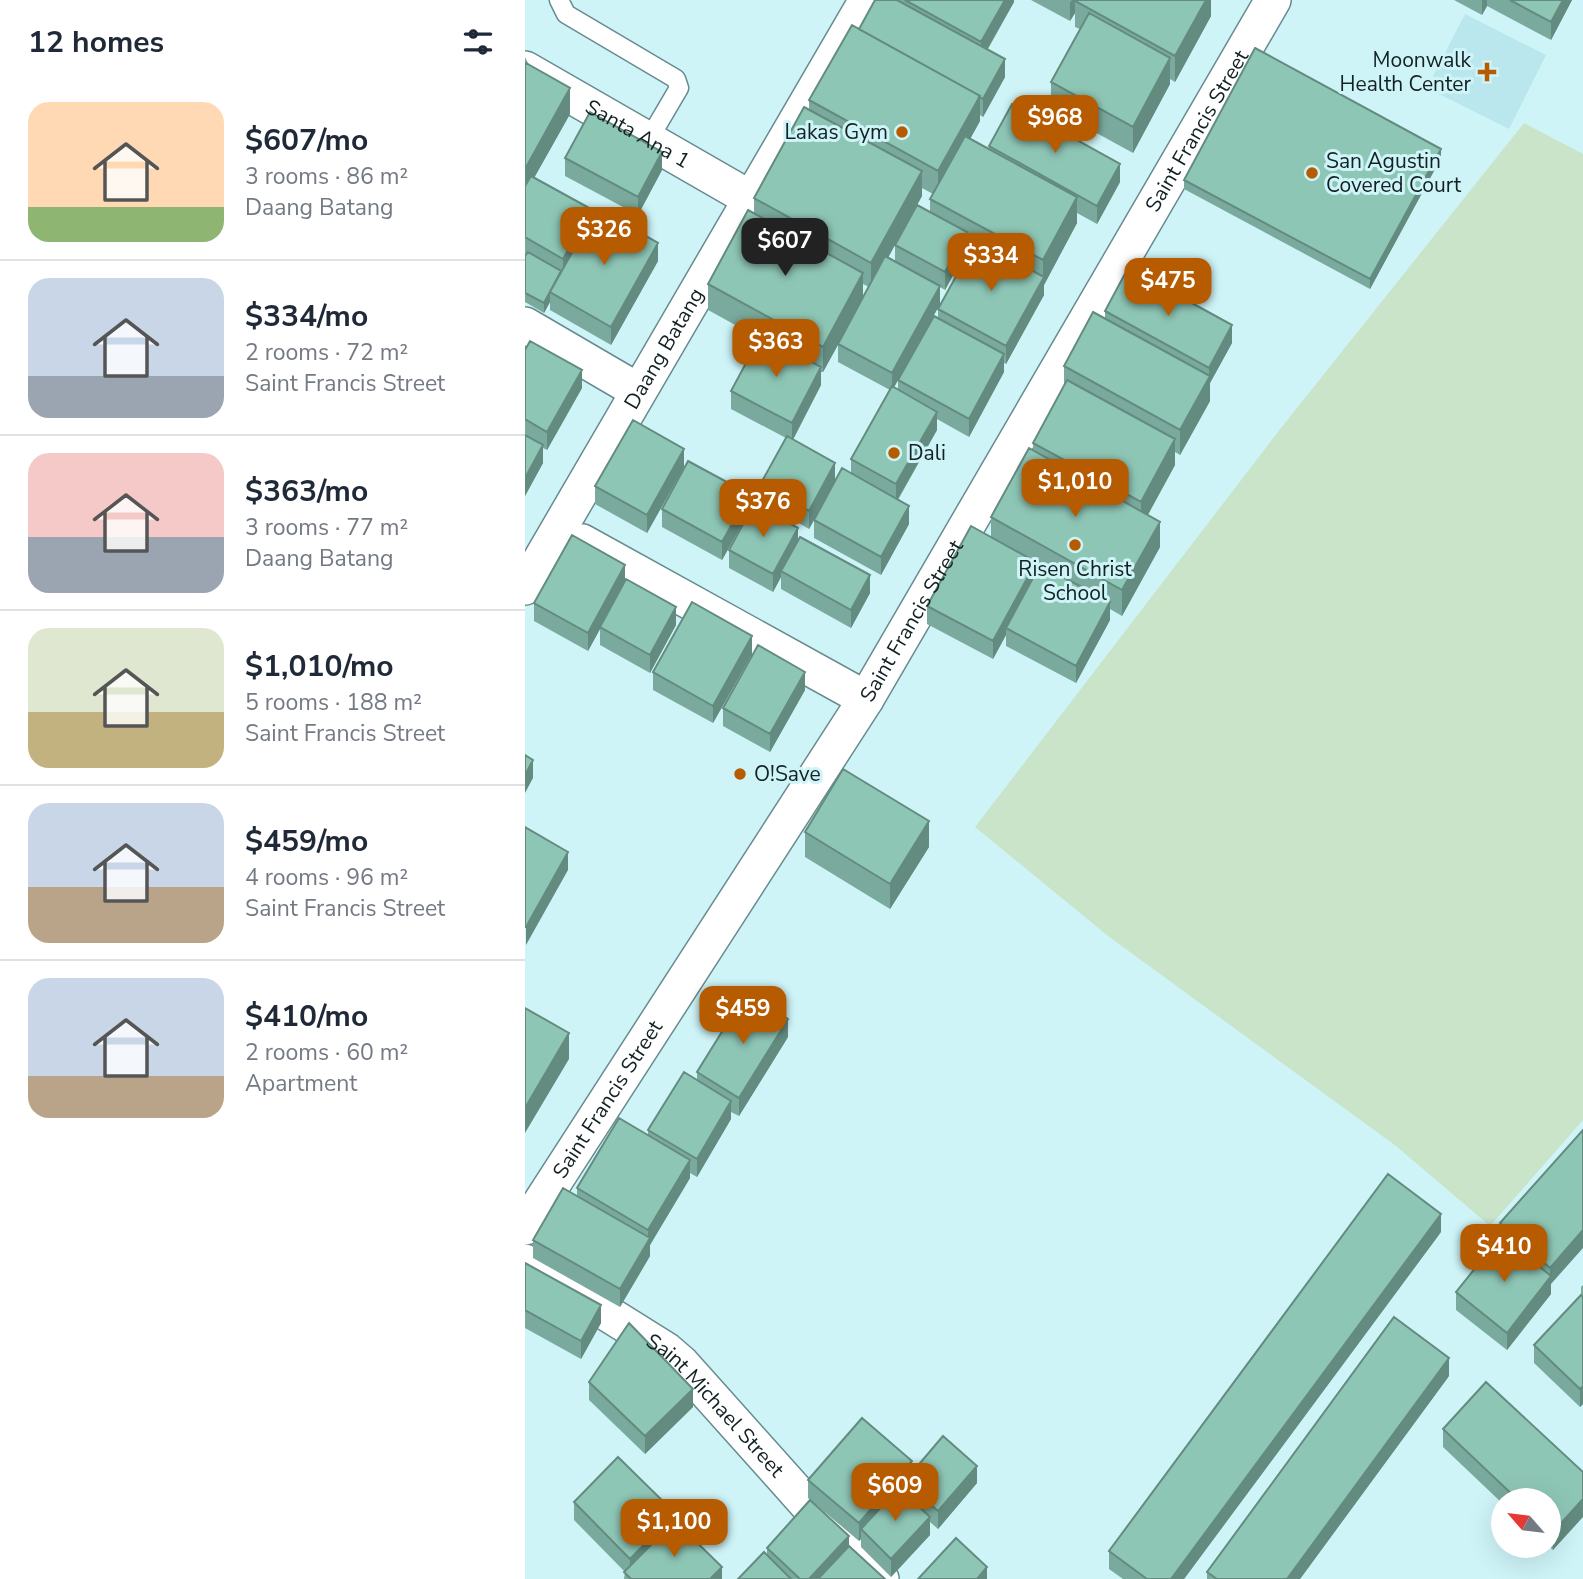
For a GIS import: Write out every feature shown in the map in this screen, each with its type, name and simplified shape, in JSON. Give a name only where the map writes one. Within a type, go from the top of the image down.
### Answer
[{"type":"street","name":"Daang Batang","points":[[525,587],[867,0]]},
{"type":"street","name":"Saint Francis Street","points":[[525,1227],[866,699],[1273,0]]},
{"type":"street","name":"Santa Ana 1","points":[[525,69],[751,198]]},
{"type":"street","points":[[525,325],[638,391]]},
{"type":"street","points":[[558,529],[866,699]]},
{"type":"street","name":"Saint Michael Street","points":[[525,1262],[666,1350],[681,1363],[799,1516],[881,1579]]},
{"type":"lane","points":[[559,0],[566,14],[676,79],[679,88],[649,139]]},
{"type":"shaded area","name":"Moonwalk Health Center","points":[[1465,14],[1546,55],[1509,129],[1427,88]]},
{"type":"green space","points":[[1524,123],[1583,154],[1583,1120],[1490,1226],[1396,1146],[1108,936],[975,827],[1281,428]]},
{"type":"building","points":[[875,0],[897,0],[1005,59],[983,99],[859,29]]},
{"type":"building","points":[[905,0],[1005,0],[981,42]]},
{"type":"building","points":[[1075,0],[1206,0],[1175,56]]},
{"type":"building","points":[[1510,0],[1563,0],[1551,22]]},
{"type":"building","points":[[1089,13],[1170,58],[1133,127],[1051,82]]},
{"type":"building","points":[[852,25],[980,96],[938,171],[809,100]]},
{"type":"building","name":"San Agustin Covered Court","points":[[1255,48],[1441,149],[1370,279],[1184,180]]},
{"type":"building","points":[[526,63],[570,88],[525,169],[525,65]]},
{"type":"building","points":[[1012,104],[1120,164],[1097,206],[989,146]]},
{"type":"building","points":[[804,107],[922,171],[871,263],[754,198]]},
{"type":"building","points":[[590,112],[662,152],[638,197],[565,158]]},
{"type":"building","points":[[965,136],[1077,197],[1043,260],[930,199]]},
{"type":"building","points":[[531,176],[591,209],[563,259],[525,237],[525,186]]},
{"type":"building","points":[[917,205],[967,232],[945,272],[895,245]]},
{"type":"building","points":[[597,208],[658,243],[611,327],[550,292]]},
{"type":"building","points":[[748,210],[863,273],[823,347],[708,284]]},
{"type":"building","points":[[976,240],[1044,277],[1006,346],[938,309]]},
{"type":"building","points":[[528,252],[561,271],[544,303],[525,293],[525,256]]},
{"type":"building","points":[[885,256],[940,286],[892,373],[838,344]]},
{"type":"building","points":[[1128,268],[1232,325],[1209,368],[1105,311]]},
{"type":"building","points":[[1093,312],[1210,376],[1180,430],[1064,366]]},
{"type":"building","points":[[934,316],[1004,354],[969,419],[898,380]]},
{"type":"building","points":[[761,335],[821,367],[792,423],[731,391]]},
{"type":"building","points":[[530,341],[582,370],[547,432],[525,419],[525,350]]},
{"type":"building","points":[[1067,380],[1175,439],[1141,502],[1033,443]]},
{"type":"building","name":"Dali","points":[[892,386],[937,412],[896,484],[851,459]]},
{"type":"building","points":[[633,420],[684,449],[647,515],[595,486]]},
{"type":"building","points":[[525,435],[543,445],[525,478]]},
{"type":"building","points":[[787,436],[835,463],[809,511],[761,483]]},
{"type":"building","name":"Risen Christ School","points":[[1029,448],[1160,522],[1122,590],[991,517]]},
{"type":"building","points":[[688,461],[749,494],[722,542],[662,509]]},
{"type":"building","points":[[842,468],[909,506],[881,557],[814,520]]},
{"type":"building","points":[[754,504],[798,528],[773,574],[729,550]]},
{"type":"building","points":[[971,526],[1036,562],[993,641],[927,606]]},
{"type":"building","points":[[572,535],[625,565],[588,633],[534,603]]},
{"type":"building","points":[[800,537],[870,575],[851,610],[781,571]]},
{"type":"building","points":[[1040,565],[1110,602],[1076,666],[1006,628]]},
{"type":"building","points":[[626,579],[676,607],[650,655],[600,627]]},
{"type":"building","points":[[692,602],[752,636],[713,706],[653,672]]},
{"type":"building","points":[[758,645],[805,672],[770,734],[723,708]]},
{"type":"building","points":[[525,755],[533,760],[525,775]]},
{"type":"building","points":[[843,769],[929,821],[890,884],[805,832]]},
{"type":"building","points":[[525,827],[568,852],[526,927],[525,927]]},
{"type":"building","points":[[746,993],[788,1019],[739,1098],[697,1072]]},
{"type":"building","points":[[525,1008],[569,1033],[525,1108]]},
{"type":"building","points":[[684,1072],[731,1101],[697,1159],[648,1130]]},
{"type":"building","points":[[619,1118],[690,1160],[648,1230],[577,1188]]},
{"type":"building","points":[[1583,1130],[1583,1230],[1550,1268],[1500,1223]]},
{"type":"building","points":[[1388,1174],[1441,1214],[1171,1579],[1147,1579],[1109,1551]]},
{"type":"building","points":[[563,1188],[650,1238],[620,1289],[533,1240]]},
{"type":"building","points":[[1501,1236],[1551,1276],[1507,1333],[1456,1292]]},
{"type":"building","points":[[525,1263],[601,1305],[581,1341],[525,1310]]},
{"type":"building","points":[[1581,1295],[1583,1386],[1580,1389],[1534,1345]]},
{"type":"building","points":[[1394,1317],[1449,1358],[1287,1579],[1217,1579],[1207,1572]]},
{"type":"building","points":[[629,1323],[693,1389],[645,1436],[589,1382]]},
{"type":"building","points":[[1486,1382],[1583,1472],[1583,1499],[1561,1523],[1561,1488],[1505,1488],[1443,1429]]},
{"type":"building","points":[[862,1418],[912,1461],[859,1523],[808,1480]]},
{"type":"building","points":[[943,1436],[977,1466],[938,1511],[904,1482]]},
{"type":"building","points":[[618,1457],[675,1513],[630,1559],[574,1502]]},
{"type":"building","points":[[899,1488],[930,1517],[891,1559],[861,1529]]},
{"type":"building","points":[[810,1500],[849,1536],[809,1579],[800,1579],[767,1548]]},
{"type":"building","points":[[675,1521],[722,1567],[710,1579],[631,1579],[624,1572]]},
{"type":"building","points":[[956,1538],[987,1567],[977,1579],[918,1579]]},
{"type":"building","points":[[849,1546],[885,1579],[818,1579]]},
{"type":"building","points":[[764,1552],[791,1579],[738,1579]]},
{"type":"place","name":"Moonwalk Health Center","points":[[1487,72]]},
{"type":"place","name":"Lakas Gym","points":[[902,132]]},
{"type":"place","name":"San Agustin Covered Court","points":[[1312,173]]},
{"type":"place","name":"Dali","points":[[894,453]]},
{"type":"place","name":"Risen Christ School","points":[[1075,545]]},
{"type":"place","name":"O!Save","points":[[740,774]]}]
